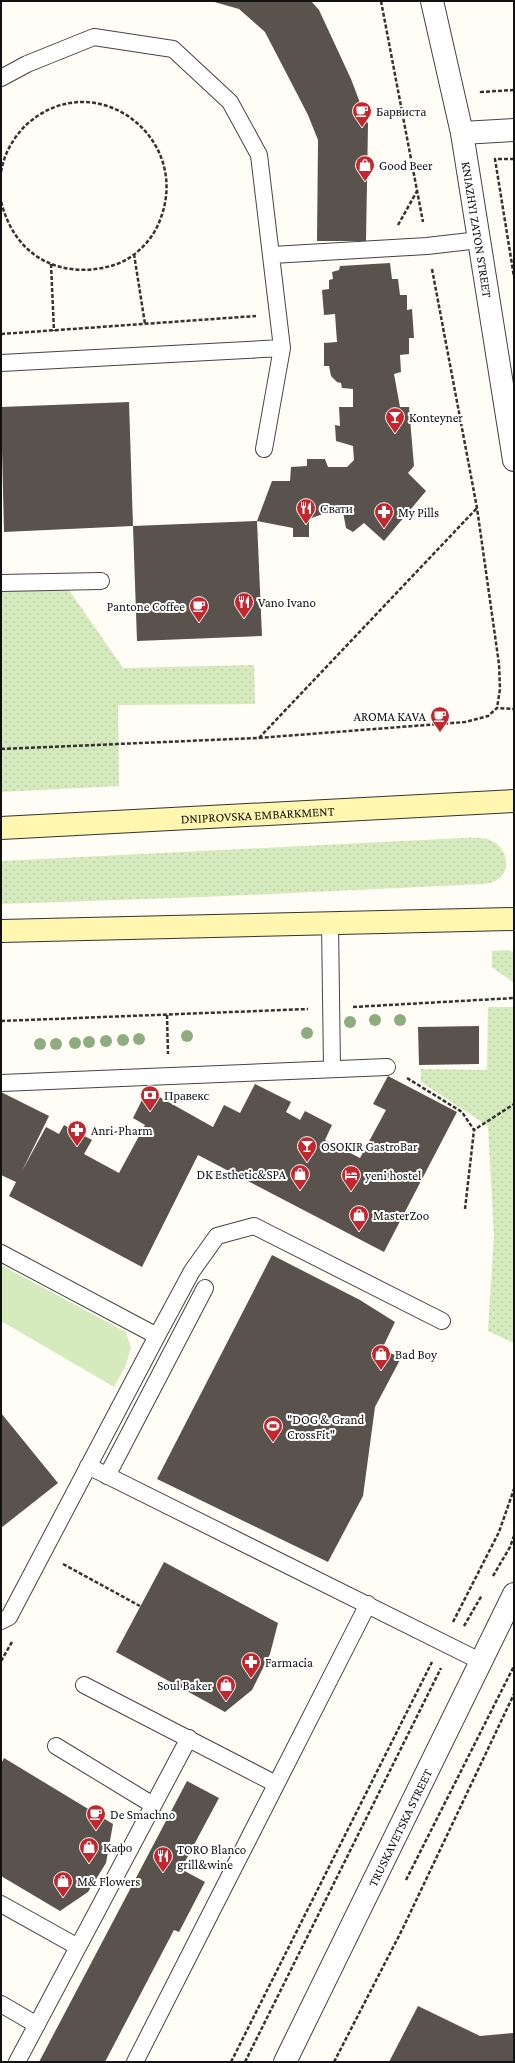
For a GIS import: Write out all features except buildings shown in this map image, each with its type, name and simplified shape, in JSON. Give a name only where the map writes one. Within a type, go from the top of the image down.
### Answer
[{"type":"main road","name":"DNIPROVSKA EMBARKMENT","points":[[1,828],[514,801]]},
{"type":"main road","points":[[1,932],[330,922],[514,919]]},
{"type":"street","name":"KNIAZHYI ZATON STREET","points":[[432,1],[462,134],[514,460]]},
{"type":"street","points":[[462,134],[514,130]]},
{"type":"street","name":"TRUSKAVETSKA STREET","points":[[285,2062],[514,1594]]},
{"type":"lane","points":[[1,78],[27,64],[94,37],[173,49],[230,102],[259,155],[282,348],[264,449]]},
{"type":"lane","points":[[272,254],[427,246],[479,240]]},
{"type":"lane","points":[[1,363],[282,348]]},
{"type":"lane","points":[[1,583],[101,581]]},
{"type":"lane","points":[[330,922],[332,1069]]},
{"type":"lane","points":[[1,1083],[387,1066]]},
{"type":"lane","points":[[1,1621],[9,1616],[192,1271],[217,1236],[254,1226],[442,1321]]},
{"type":"lane","points":[[1,1253],[157,1336]]},
{"type":"lane","points":[[107,1476],[205,1288]]},
{"type":"lane","points":[[88,1466],[482,1662]]},
{"type":"lane","points":[[135,2062],[368,1604]]},
{"type":"lane","points":[[84,1684],[276,1784]]},
{"type":"lane","points":[[17,2062],[189,1738]]},
{"type":"lane","points":[[56,1746],[153,1805]]},
{"type":"lane","points":[[1,1904],[78,1947]]},
{"type":"lane","points":[[1,2004],[37,2025]]},
{"type":"path","points":[[1,749],[258,738],[465,722],[488,716],[497,708],[500,689],[499,664],[477,508],[380,1]]},
{"type":"path","points":[[479,85],[481,92],[514,90]]},
{"type":"path","points":[[1,172],[3,161],[10,145],[20,131],[34,119],[49,110],[66,104],[83,102],[102,104],[120,111],[136,121],[150,135],[160,151],[166,169],[168,188],[165,207],[155,231],[148,241],[134,254],[118,264],[99,270],[79,271],[60,268],[42,260],[26,248],[13,233],[4,216],[1,201]]},
{"type":"path","points":[[514,159],[495,159],[514,277]]},
{"type":"path","points":[[386,248],[417,190]]},
{"type":"path","points":[[134,254],[145,324]]},
{"type":"path","points":[[51,264],[54,331]]},
{"type":"path","points":[[1,334],[278,314]]},
{"type":"path","points":[[258,738],[477,508]]},
{"type":"path","points":[[497,708],[514,709]]},
{"type":"path","points":[[1,1021],[331,1008],[514,998]]},
{"type":"path","points":[[167,1014],[168,1076]]},
{"type":"path","points":[[387,1066],[462,1112],[474,1130],[466,1210]]},
{"type":"path","points":[[474,1130],[514,1104]]},
{"type":"path","points":[[245,2062],[447,1644],[496,1538],[514,1490]]},
{"type":"path","points":[[491,1580],[510,1547],[514,1536]]},
{"type":"path","points":[[43,1552],[140,1606]]},
{"type":"path","points":[[231,2062],[447,1644],[483,1593]]},
{"type":"path","points":[[404,1884],[514,1666]]},
{"type":"path","points":[[334,2062],[403,1928],[514,1694]]},
{"type":"green space","points":[[69,590],[123,668],[254,665],[255,704],[118,705],[119,786],[1,792],[1,591]]},
{"type":"green space","points":[[483,838],[490,840],[501,849],[505,855],[506,869],[498,880],[480,884],[203,897],[1,904],[1,861]]},
{"type":"green space","points":[[507,950],[514,952],[514,983],[492,967],[492,951]]},
{"type":"green space","points":[[488,1007],[514,1007],[514,1343],[488,1331],[494,1236],[488,1126],[421,1082],[421,1069],[487,1070]]},
{"type":"green space","points":[[1,1265],[126,1332],[131,1348],[126,1365],[114,1387],[1,1321]]},
{"type":"place","name":"Барвиста","points":[[362,128]]},
{"type":"place","name":"Good Beer","points":[[365,182]]},
{"type":"place","name":"Konteyner","points":[[395,434]]},
{"type":"place","name":"Свати","points":[[306,525]]},
{"type":"place","name":"My Pills","points":[[384,529]]},
{"type":"place","name":"Vano Ivano","points":[[244,619]]},
{"type":"place","name":"Pantone Coffee","points":[[199,623]]},
{"type":"place","name":"AROMA KAVA","points":[[440,733]]},
{"type":"place","name":"Правекс","points":[[150,1112]]},
{"type":"place","name":"Anri-Pharm","points":[[77,1147]]},
{"type":"place","name":"OSOKIR GastroBar","points":[[307,1163]]},
{"type":"place","name":"DK Esthetic&SPA","points":[[300,1191]]},
{"type":"place","name":"yeni hostel","points":[[351,1192]]},
{"type":"place","name":"MasterZoo","points":[[359,1232]]},
{"type":"place","name":"Bad Boy","points":[[381,1371]]},
{"type":"place","name":"\"DOG & Grand CrossFit\"","points":[[273,1443]]},
{"type":"place","name":"Farmacia","points":[[251,1679]]},
{"type":"place","name":"Soul Baker","points":[[226,1702]]},
{"type":"place","name":"De Smachno","points":[[96,1831]]},
{"type":"place","name":"Кафо","points":[[89,1864]]},
{"type":"place","name":"TORO Blanco grill&wine","points":[[163,1873]]},
{"type":"place","name":"M& Flowers","points":[[63,1898]]}]
